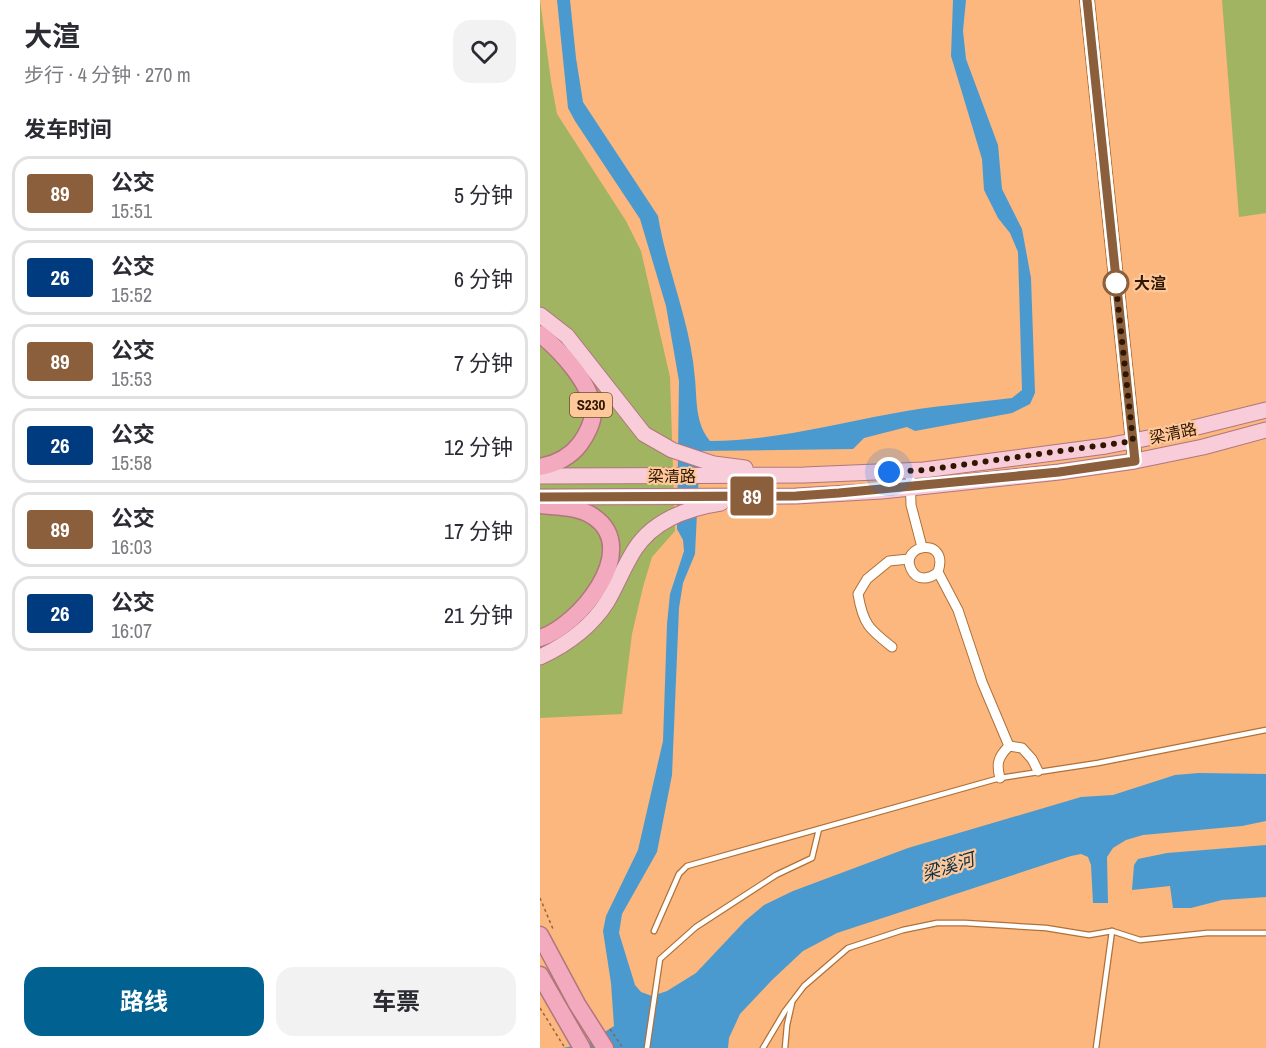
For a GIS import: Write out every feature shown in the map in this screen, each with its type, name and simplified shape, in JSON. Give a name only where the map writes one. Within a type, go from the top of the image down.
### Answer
[{"type":"highway","name":"S230","points":[[540,334],[557,348],[585,386],[593,410],[587,435],[572,454],[550,465],[540,467]]},
{"type":"highway","points":[[540,505],[576,509],[594,517],[607,531],[611,549],[609,567],[594,596],[570,621],[540,638]]},
{"type":"highway","points":[[540,935],[577,1004],[605,1048]]},
{"type":"highway","points":[[540,975],[550,1010],[582,1048]]},
{"type":"main road","points":[[540,315],[567,336],[644,434],[713,470]]},
{"type":"main road","name":"梁清路","points":[[540,476],[665,475],[713,470],[804,475],[910,471],[1106,446],[1266,410]]},
{"type":"main road","name":"梁清路","points":[[540,497],[783,496],[911,488],[1059,472],[1135,461],[1203,447],[1266,430]]},
{"type":"main road","points":[[540,657],[579,634],[606,604],[634,549],[651,530],[673,515],[703,506],[783,496]]},
{"type":"street","points":[[1087,0],[1135,461]]},
{"type":"street","points":[[910,471],[910,505],[922,547]]},
{"type":"street","points":[[922,547],[932,548],[939,554],[941,563],[938,572],[931,578],[922,579],[914,575],[909,558],[914,551],[922,547]]},
{"type":"street","points":[[892,647],[874,633],[862,617],[858,594],[867,579],[889,561],[909,558]]},
{"type":"street","points":[[938,572],[958,610],[982,682],[1009,746]]},
{"type":"street","points":[[1009,746],[1022,748],[1032,759],[1038,771]]},
{"type":"street","points":[[1000,778],[996,766],[1000,755],[1009,746]]},
{"type":"lane","points":[[654,931],[679,874],[687,866],[1000,778],[1098,763],[1266,730]]},
{"type":"lane","points":[[647,1048],[660,959],[696,927],[776,875],[812,858],[819,829]]},
{"type":"lane","points":[[763,1048],[804,986],[848,948],[903,930],[937,923],[965,923],[1046,928],[1089,935],[1112,931],[1140,940],[1207,933],[1266,933]]},
{"type":"lane","points":[[1096,1048],[1112,931]]},
{"type":"lane","points":[[785,1048],[792,1002]]},
{"type":"path","points":[[540,1008],[550,1010],[566,1048]]},
{"type":"green space","points":[[540,0],[557,114],[626,221],[641,251],[670,377],[675,531],[652,557],[643,587],[632,634],[622,714],[540,718]]},
{"type":"green space","points":[[1222,0],[1266,0],[1266,213],[1239,217]]},
{"type":"water","name":"梁溪河","points":[[557,0],[570,0],[583,102],[658,216],[689,338],[699,419],[710,441],[778,435],[905,411],[1012,398],[1022,390],[1018,252],[1010,233],[998,218],[984,190],[982,159],[951,56],[953,0],[966,0],[963,31],[966,59],[998,145],[1002,189],[1022,229],[1031,278],[1035,393],[1030,404],[1012,413],[915,431],[907,427],[864,438],[853,449],[700,451],[695,554],[683,583],[679,608],[672,775],[657,852],[622,914],[619,933],[635,985],[641,992],[652,996],[667,991],[696,973],[745,921],[764,905],[793,891],[908,848],[1081,797],[1113,795],[1175,775],[1266,774],[1266,821],[1242,826],[1143,835],[1126,840],[1113,848],[1107,857],[1108,903],[1093,903],[1091,865],[1088,857],[1081,854],[837,933],[803,951],[772,980],[740,1014],[729,1038],[728,1048],[562,1048],[586,1044],[614,1026],[611,983],[603,931],[606,916],[638,850],[663,741],[670,594],[684,551],[683,540],[677,529],[679,381],[666,306],[640,219],[568,108]]},
{"type":"water","points":[[1266,845],[1266,897],[1222,900],[1191,908],[1173,908],[1170,886],[1132,890],[1134,865],[1138,859],[1167,853]]},
{"type":"bus line","name":"89","points":[[540,497],[796,496],[911,488],[1059,472],[1135,461],[1087,0]]},
{"type":"place","name":"大渲","points":[[1116,283]]},
{"type":"route","points":[[889,472],[924,470],[1133,441],[1115,277],[1116,283]]}]
